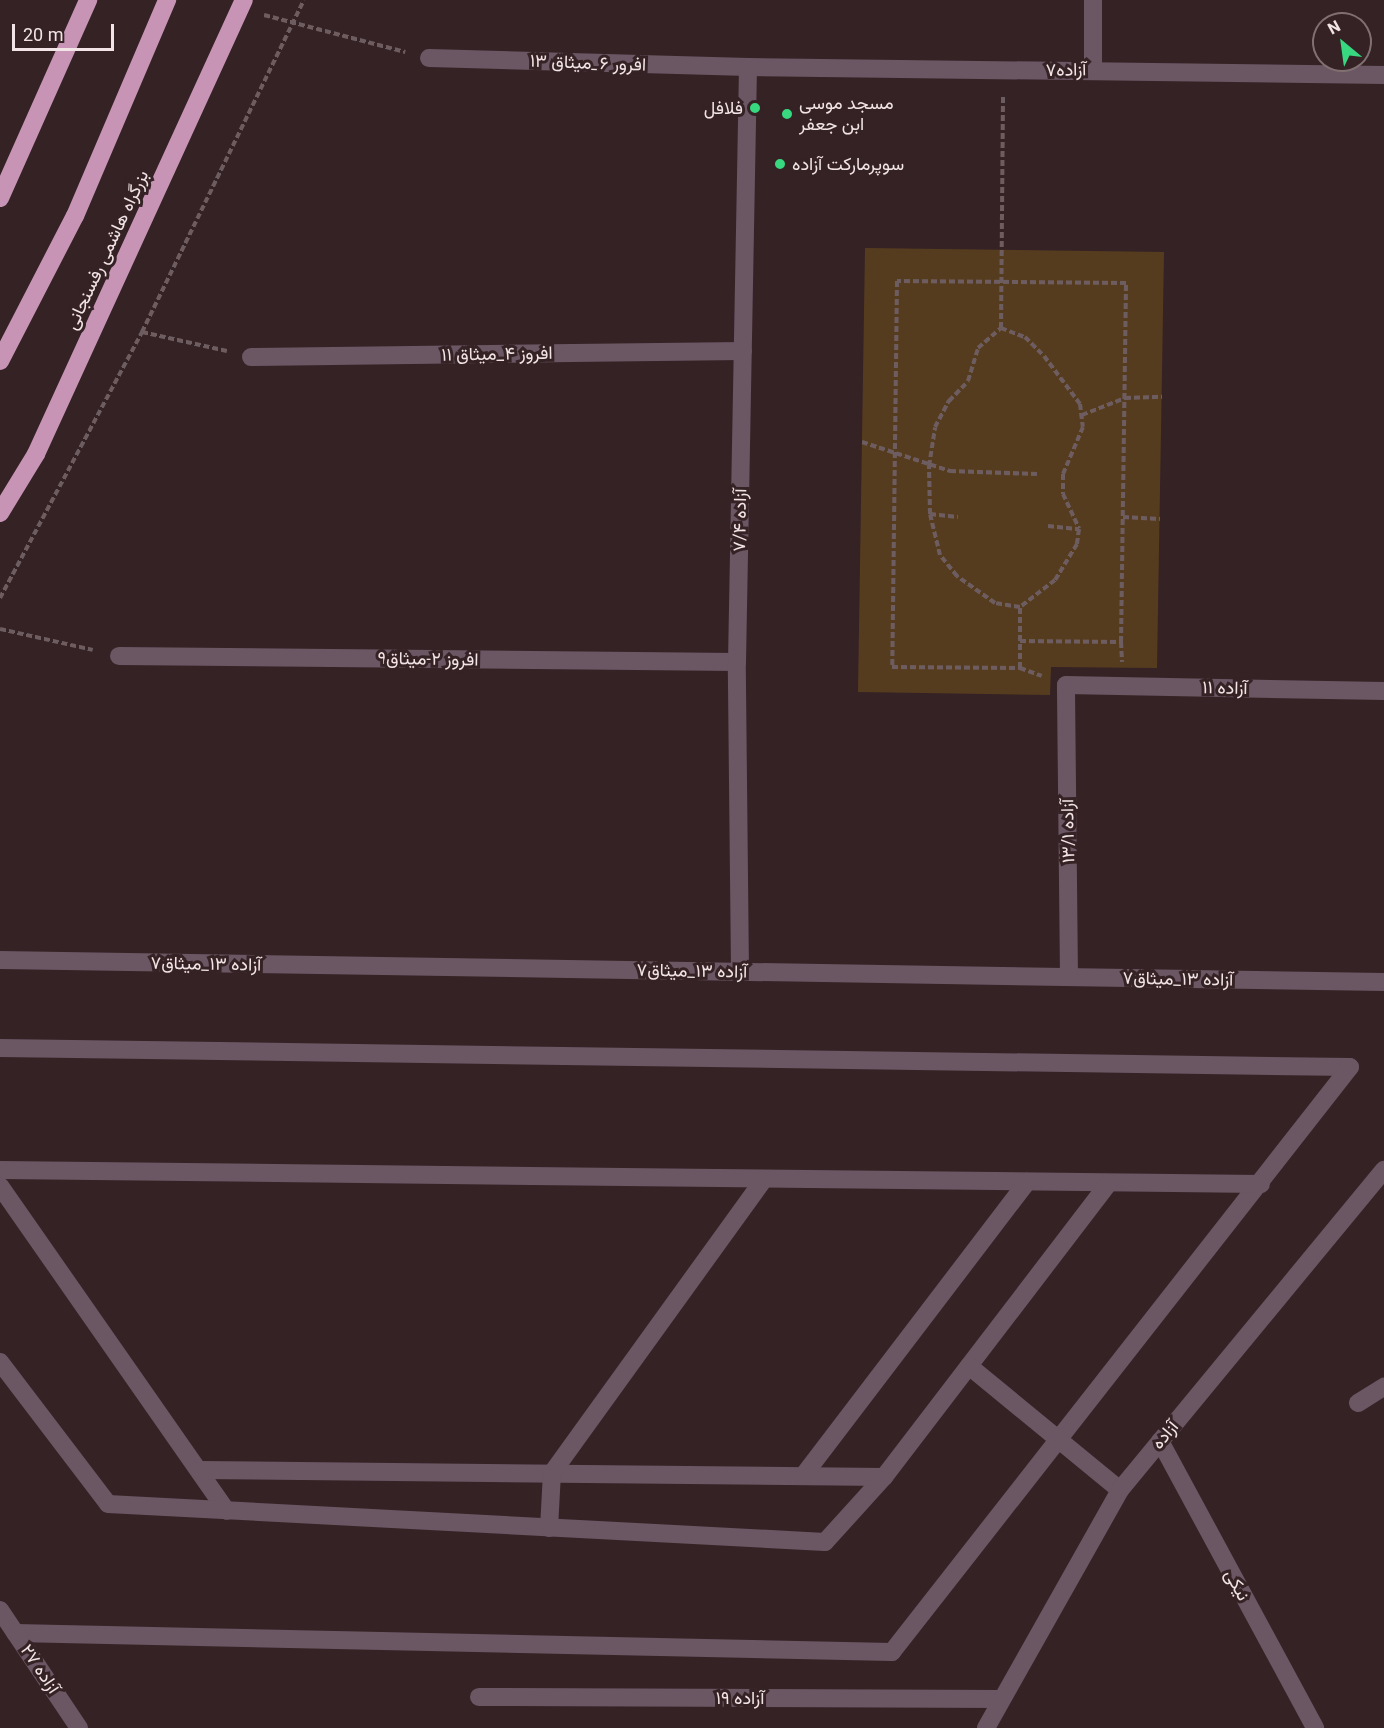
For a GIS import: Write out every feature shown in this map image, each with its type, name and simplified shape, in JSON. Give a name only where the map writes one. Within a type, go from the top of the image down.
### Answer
[{"type":"highway","points":[[0,198],[88,0]]},
{"type":"highway","points":[[0,361],[75,216],[167,0]]},
{"type":"highway","name":"بزرگراه هاشمی رفسنجانی","points":[[0,513],[36,454],[243,4]]},
{"type":"street","points":[[1092,0],[1093,70]]},
{"type":"street","name":"افرور ۶_میثاق ۱۳","points":[[429,58],[748,67]]},
{"type":"street","name":"آزاده۷","points":[[748,67],[1384,75]]},
{"type":"street","name":"آزاده ۷/۴","points":[[740,972],[737,662],[748,67]]},
{"type":"street","name":"افروز ۴_میثاق ۱۱","points":[[251,357],[743,351]]},
{"type":"street","points":[[0,525],[36,454]]},
{"type":"street","name":"افروز ۲-میثاق۹","points":[[119,656],[737,662]]},
{"type":"street","name":"آزاده ۱۱","points":[[1066,685],[1384,691]]},
{"type":"street","name":"آزاده ۱۳/۱","points":[[1066,685],[1069,977]]},
{"type":"street","name":"آزاده ۱۳_میثاق۷","points":[[0,960],[1384,982]]},
{"type":"street","points":[[0,1048],[1350,1067],[1261,1184],[892,1652],[15,1633]]},
{"type":"street","points":[[0,1170],[1261,1184]]},
{"type":"street","name":"آزاده","points":[[986,1728],[1120,1490],[1384,1170]]},
{"type":"street","points":[[549,1528],[552,1473],[764,1179]]},
{"type":"street","points":[[803,1476],[1027,1182]]},
{"type":"street","points":[[0,1362],[108,1504],[825,1542],[884,1477],[1109,1183]]},
{"type":"street","points":[[0,1186],[227,1510]]},
{"type":"street","points":[[969,1366],[1120,1490]]},
{"type":"street","points":[[1358,1403],[1384,1387]]},
{"type":"street","name":"نیکی","points":[[1160,1441],[1315,1728]]},
{"type":"street","points":[[199,1470],[884,1477]]},
{"type":"street","name":"آزاده ۲۷","points":[[0,1610],[79,1728]]},
{"type":"street","name":"آزاده ۱۹","points":[[479,1696],[1001,1699]]},
{"type":"path","points":[[0,598],[142,332],[304,0]]},
{"type":"path","points":[[243,4],[292,25],[429,58]]},
{"type":"path","points":[[1001,328],[1025,337],[1044,356],[1080,405],[1083,427],[1062,474],[1063,494],[1078,529],[1077,544],[1055,580],[1020,607],[994,603],[957,576],[940,555],[930,514],[929,466],[935,427],[949,401],[968,381],[978,348],[1001,328],[1003,282],[1002,71]]},
{"type":"path","points":[[1020,607],[1020,641],[1020,668],[892,667],[897,281],[1126,283],[1121,642],[1020,641]]},
{"type":"path","points":[[142,332],[251,357]]},
{"type":"path","points":[[1082,415],[1125,398],[1162,397]]},
{"type":"path","points":[[862,441],[929,466],[950,471],[1037,474]]},
{"type":"path","points":[[930,514],[958,517]]},
{"type":"path","points":[[1123,517],[1160,519]]},
{"type":"path","points":[[1048,526],[1078,529]]},
{"type":"path","points":[[0,629],[119,656]]},
{"type":"shaded area","points":[[865,248],[1164,252],[1157,668],[1051,667],[1050,695],[858,692]]},
{"type":"place","name":"فلافل","points":[[755,108]]},
{"type":"place","name":"مسجد موسی ابن جعفر","points":[[787,114]]},
{"type":"place","name":"سوپرمارکت آزاده","points":[[780,164]]}]
